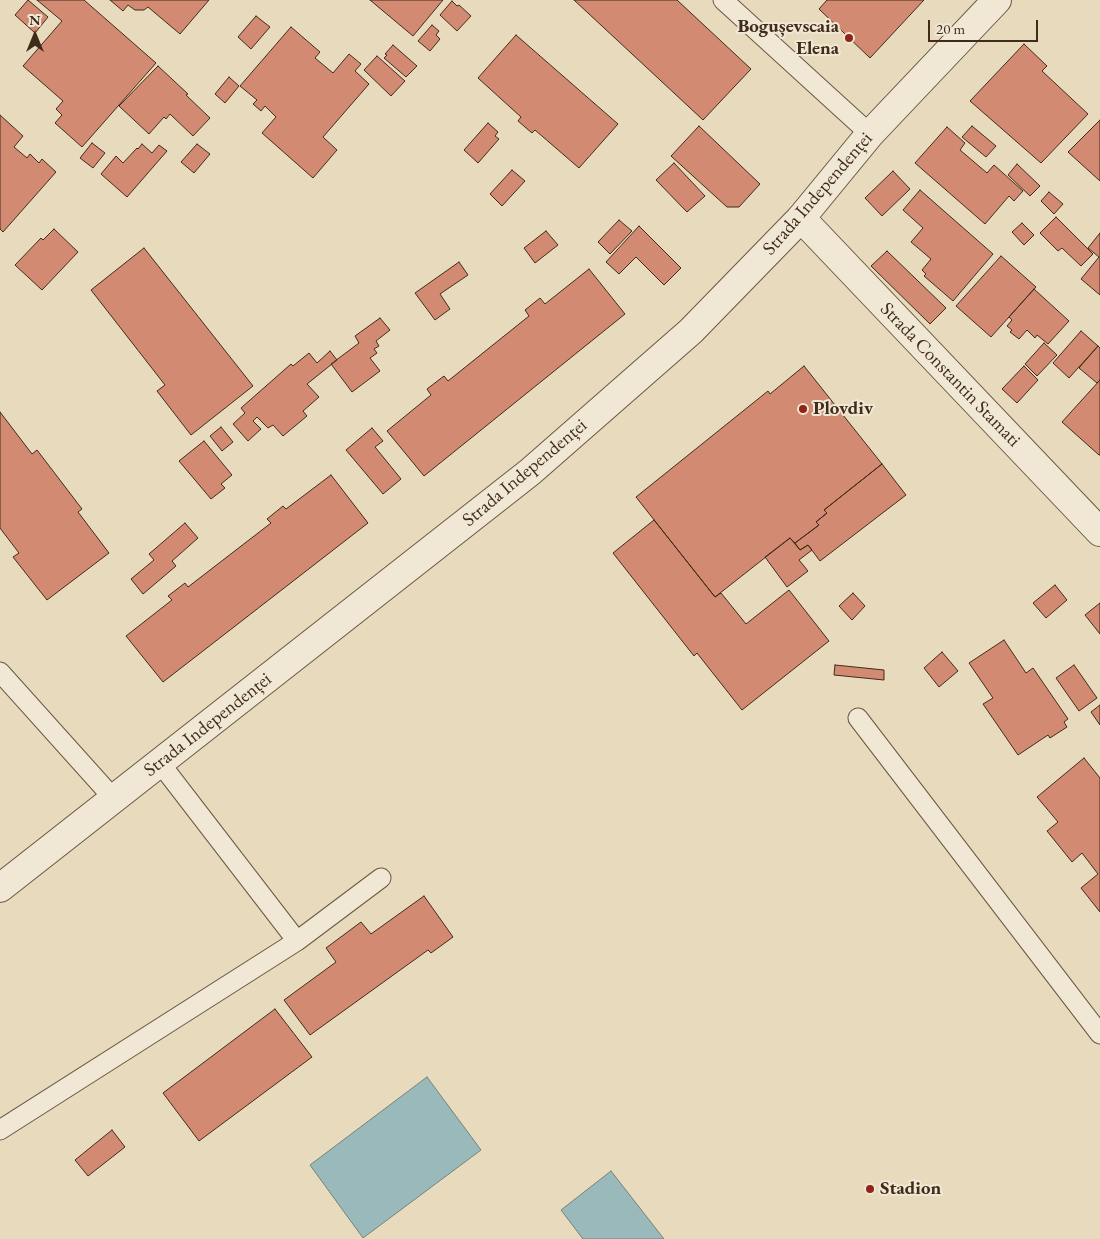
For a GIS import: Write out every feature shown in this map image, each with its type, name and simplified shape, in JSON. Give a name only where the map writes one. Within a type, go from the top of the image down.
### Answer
[{"type":"street","name":"Strada Independenței","points":[[0,888],[530,472],[691,331],[801,218],[870,134],[997,0]]},
{"type":"street","name":"Strada Constantin Stamati","points":[[801,218],[1100,532]]},
{"type":"lane","points":[[735,4],[870,134]]},
{"type":"lane","points":[[0,672],[114,799]]},
{"type":"lane","points":[[858,718],[1100,1034]]},
{"type":"lane","points":[[160,763],[297,941]]},
{"type":"lane","points":[[0,1130],[297,941],[381,878]]},
{"type":"water","points":[[427,1077],[481,1150],[363,1238],[310,1165]]},
{"type":"water","points":[[611,1171],[664,1239],[583,1239],[561,1210]]},
{"type":"building","points":[[28,0],[48,17],[35,33],[15,15]]},
{"type":"building","points":[[37,0],[84,0],[156,63],[82,147],[55,123],[62,115],[56,109],[63,101],[23,66],[62,21]]},
{"type":"building","points":[[110,0],[209,0],[180,34],[148,7],[144,10],[135,10],[128,5],[123,11]]},
{"type":"building","points":[[370,0],[443,0],[413,36]]},
{"type":"building","points":[[574,0],[677,0],[751,69],[703,120]]},
{"type":"building","points":[[827,0],[924,0],[870,58],[819,9]]},
{"type":"building","points":[[452,1],[471,16],[457,31],[440,15]]},
{"type":"building","points":[[256,16],[270,27],[251,49],[238,37]]},
{"type":"building","points":[[432,25],[439,31],[436,35],[440,39],[430,51],[418,41]]},
{"type":"building","points":[[291,27],[320,52],[315,58],[333,73],[349,54],[361,64],[355,71],[369,84],[323,137],[337,150],[313,178],[262,133],[276,117],[265,106],[261,111],[253,104],[257,100],[240,86]]},
{"type":"building","points":[[516,35],[618,124],[579,168],[535,130],[532,133],[518,121],[521,117],[478,78]]},
{"type":"building","points":[[1024,44],[1047,66],[1042,71],[1088,114],[1041,163],[970,101]]},
{"type":"building","points":[[393,45],[417,66],[406,77],[384,58]]},
{"type":"building","points":[[377,56],[405,81],[391,96],[364,70]]},
{"type":"building","points":[[158,66],[210,118],[193,136],[170,114],[166,119],[164,117],[149,134],[119,106]]},
{"type":"building","points":[[229,77],[239,86],[225,103],[215,94]]},
{"type":"building","points":[[0,115],[23,136],[14,147],[27,158],[30,154],[39,163],[42,159],[56,172],[3,232],[0,229]]},
{"type":"building","points":[[1100,120],[1100,181],[1068,152]]},
{"type":"building","points":[[488,123],[498,132],[495,136],[499,139],[478,163],[464,150]]},
{"type":"building","points":[[699,126],[760,184],[739,207],[727,207],[671,156]]},
{"type":"building","points":[[972,126],[996,146],[986,157],[962,137]]},
{"type":"building","points":[[947,127],[965,143],[960,150],[987,173],[994,165],[1023,191],[1014,201],[1009,196],[985,224],[915,163]]},
{"type":"building","points":[[92,143],[105,153],[93,168],[80,158]]},
{"type":"building","points":[[142,144],[152,153],[159,145],[167,151],[127,197],[101,174],[116,156],[123,163]]},
{"type":"building","points":[[197,144],[210,154],[194,173],[181,162]]},
{"type":"building","points":[[674,163],[705,196],[687,212],[656,180]]},
{"type":"building","points":[[1017,164],[1040,186],[1030,196],[1008,175]]},
{"type":"building","points":[[512,170],[525,181],[502,206],[490,194]]},
{"type":"building","points":[[893,171],[910,189],[882,216],[865,198]]},
{"type":"building","points":[[920,190],[993,254],[953,301],[924,276],[926,274],[922,270],[931,259],[911,242],[923,228],[903,210]]},
{"type":"building","points":[[1049,192],[1063,204],[1054,214],[1041,201]]},
{"type":"building","points":[[1056,217],[1093,254],[1081,266],[1062,248],[1058,251],[1040,233]]},
{"type":"building","points":[[619,220],[632,231],[610,254],[598,242]]},
{"type":"building","points":[[1022,223],[1034,235],[1024,245],[1012,232]]},
{"type":"building","points":[[639,226],[681,268],[664,285],[636,257],[619,274],[606,262]]},
{"type":"building","points":[[54,229],[78,252],[42,290],[15,265],[41,238],[43,240]]},
{"type":"building","points":[[546,231],[558,245],[535,263],[524,248]]},
{"type":"building","points":[[1100,233],[1100,295],[1081,279],[1099,257],[1088,248]]},
{"type":"building","points":[[144,248],[253,386],[191,435],[157,391],[165,385],[91,290]]},
{"type":"building","points":[[887,251],[946,308],[930,324],[871,266]]},
{"type":"building","points":[[1001,256],[1036,287],[991,337],[956,306]]},
{"type":"building","points":[[459,262],[468,275],[440,294],[450,309],[435,320],[415,293]]},
{"type":"building","points":[[589,269],[625,314],[424,476],[387,431],[431,395],[427,389],[444,376],[448,381],[529,316],[525,310],[540,298],[545,304]]},
{"type":"building","points":[[1034,289],[1069,321],[1048,344],[1037,335],[1035,338],[1027,330],[1019,339],[1010,332],[1012,330],[1007,326],[1012,320],[1009,317]]},
{"type":"building","points":[[380,318],[390,330],[376,341],[379,346],[374,349],[377,353],[370,358],[380,371],[352,392],[331,364],[359,343],[355,336]]},
{"type":"building","points":[[1081,331],[1098,346],[1069,378],[1053,363]]},
{"type":"building","points":[[1044,343],[1057,355],[1037,376],[1025,364]]},
{"type":"building","points":[[1098,346],[1100,348],[1100,380],[1097,383],[1079,368]]},
{"type":"building","points":[[330,351],[337,360],[307,384],[319,397],[303,411],[307,416],[283,436],[273,425],[268,428],[257,417],[253,421],[261,429],[248,441],[233,424],[245,413],[241,408],[291,364],[293,366],[309,353],[317,363]]},
{"type":"building","points":[[804,366],[882,464],[824,510],[827,513],[816,522],[819,525],[795,543],[790,538],[715,597],[636,497],[768,391],[770,394]]},
{"type":"building","points":[[1024,366],[1038,380],[1017,403],[1002,389]]},
{"type":"building","points":[[1100,380],[1100,455],[1099,455],[1062,422]]},
{"type":"building","points":[[0,412],[32,454],[37,450],[82,509],[78,512],[109,553],[47,600],[13,557],[19,553],[0,528]]},
{"type":"building","points":[[221,427],[233,442],[222,451],[210,436]]},
{"type":"building","points":[[372,428],[383,441],[375,447],[401,479],[383,494],[346,450]]},
{"type":"building","points":[[204,441],[232,475],[221,484],[225,488],[211,499],[179,461]]},
{"type":"building","points":[[882,464],[906,495],[820,561],[808,545],[800,550],[795,543],[819,525],[816,522],[827,513],[824,510]]},
{"type":"building","points":[[331,475],[368,523],[163,682],[126,636],[172,600],[168,596],[185,583],[188,587],[271,523],[267,519],[283,506],[286,509]]},
{"type":"building","points":[[654,520],[715,597],[721,593],[746,624],[789,590],[829,641],[742,710],[697,653],[694,656],[613,553]]},
{"type":"building","points":[[185,523],[198,538],[172,561],[176,566],[143,594],[131,579],[154,560],[149,554]]},
{"type":"building","points":[[790,538],[800,550],[808,545],[812,550],[799,560],[808,571],[787,587],[765,557]]},
{"type":"building","points":[[1055,585],[1067,600],[1046,618],[1033,603]]},
{"type":"building","points":[[853,593],[865,606],[852,620],[839,606]]},
{"type":"building","points":[[1100,603],[1100,634],[1085,615]]},
{"type":"building","points":[[1004,640],[1026,673],[1033,668],[1068,719],[1064,722],[1067,727],[1050,738],[1048,735],[1018,755],[983,704],[993,698],[969,663]]},
{"type":"building","points":[[942,652],[958,671],[939,687],[924,668]]},
{"type":"building","points":[[835,665],[884,670],[884,680],[834,675]]},
{"type":"building","points":[[1074,665],[1097,698],[1079,711],[1056,678]]},
{"type":"building","points":[[1100,705],[1100,725],[1091,712]]},
{"type":"building","points":[[1084,758],[1100,778],[1100,912],[1081,888],[1098,874],[1082,853],[1072,862],[1047,831],[1058,822],[1037,797]]},
{"type":"building","points":[[424,896],[453,937],[431,953],[428,950],[310,1035],[284,1000],[336,962],[326,948],[361,922],[371,934]]},
{"type":"building","points":[[275,1009],[312,1057],[199,1141],[163,1093]]},
{"type":"building","points":[[112,1130],[125,1147],[88,1176],[75,1160]]},
{"type":"place","name":"Bogușevscaia Elena","points":[[849,38]]},
{"type":"place","name":"Plovdiv","points":[[803,409]]},
{"type":"place","name":"Stadion","points":[[870,1189]]}]
